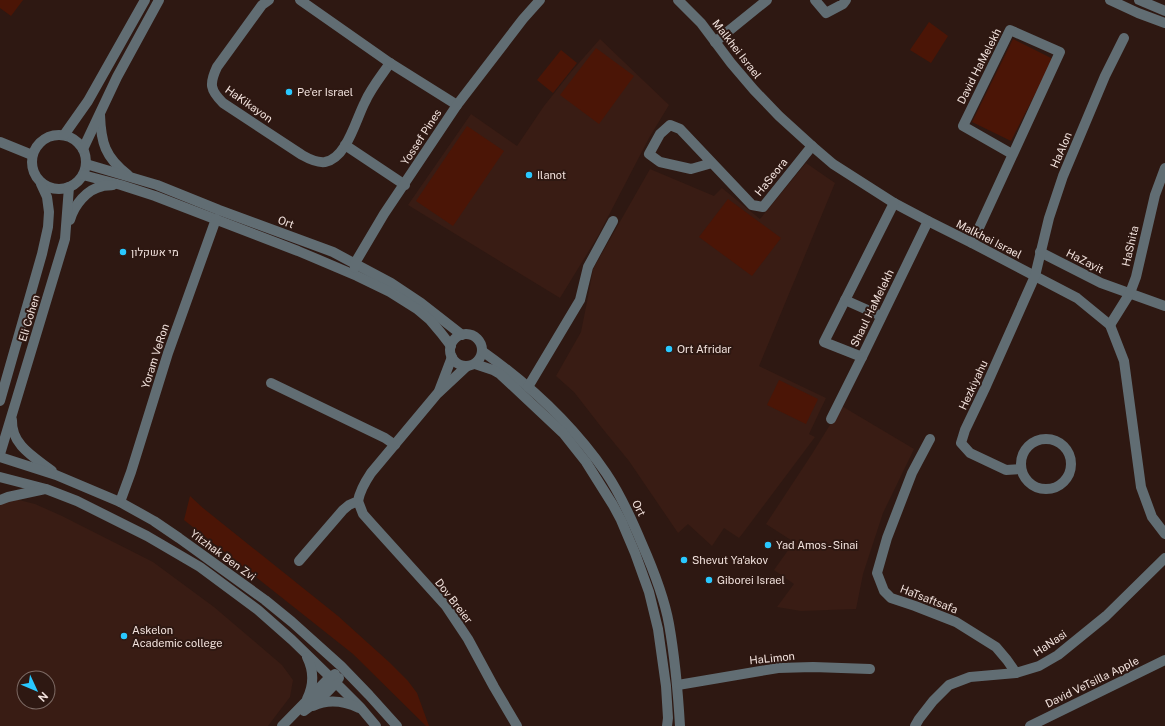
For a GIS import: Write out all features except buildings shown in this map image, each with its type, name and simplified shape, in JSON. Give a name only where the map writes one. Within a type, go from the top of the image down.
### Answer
[{"type":"street","points":[[64,135],[88,101],[145,0]]},
{"type":"street","points":[[83,150],[99,112],[159,0]]},
{"type":"street","name":"HaKikayon","points":[[269,0],[262,5],[217,67],[211,85],[214,94],[223,103],[302,155],[312,160],[325,162],[335,158],[346,145],[365,100],[390,63]]},
{"type":"street","points":[[300,0],[390,63],[457,104]]},
{"type":"street","name":"Yossef Pines","points":[[355,263],[384,214],[405,185],[457,104],[523,19],[540,0]]},
{"type":"street","name":"Yossef Pines","points":[[523,19],[544,0]]},
{"type":"street","name":"Malkhei Israel","points":[[678,0],[701,23],[731,63],[754,90],[779,116],[833,164],[894,203],[1078,298],[1110,325],[1124,361],[1141,487],[1152,517],[1165,534]]},
{"type":"street","name":"Malkhei Israel","points":[[688,0],[701,23]]},
{"type":"street","points":[[716,42],[767,0]]},
{"type":"street","points":[[815,0],[826,13],[843,4],[846,0]]},
{"type":"street","points":[[1110,0],[1165,23]]},
{"type":"street","points":[[1138,13],[1142,1],[1165,11]]},
{"type":"street","name":"David HaMelekh","points":[[972,243],[1060,52],[1010,30],[963,126],[1012,154]]},
{"type":"street","name":"HaAlon","points":[[1034,276],[1049,218],[1063,176],[1105,76],[1124,38]]},
{"type":"street","points":[[99,112],[100,133],[104,147],[109,157],[119,169],[131,178]]},
{"type":"street","name":"HaSeora","points":[[712,163],[691,169],[660,162],[649,154],[660,134],[670,125],[680,129],[752,205],[763,207],[812,146]]},
{"type":"street","points":[[56,135],[64,135],[72,138],[83,150],[86,164],[82,175],[75,184],[62,189],[55,189],[41,184],[36,178],[31,163],[32,155],[35,148],[44,139],[56,135]]},
{"type":"street","points":[[0,142],[32,155]]},
{"type":"street","points":[[346,145],[405,185]]},
{"type":"street","name":"Ort","points":[[86,164],[157,185],[219,210],[333,252],[391,283],[421,303],[462,335]]},
{"type":"street","name":"HaShita","points":[[1110,325],[1130,293],[1136,277],[1154,195],[1165,168]]},
{"type":"street","name":"Ort","points":[[82,175],[155,196],[357,276],[390,292],[430,320],[441,333],[451,352]]},
{"type":"street","name":"Eli Cohen","points":[[0,401],[42,254],[48,227],[49,212],[47,197],[41,184]]},
{"type":"street","points":[[65,239],[72,212],[89,192],[102,186],[121,185]]},
{"type":"street","name":"Eli Cohen","points":[[0,454],[65,239],[69,187]]},
{"type":"street","name":"Shaul HaMelekh","points":[[894,203],[824,342],[862,357],[928,221]]},
{"type":"street","name":"Yoram VeRon","points":[[120,502],[131,472],[168,353],[216,219]]},
{"type":"street","points":[[528,387],[580,300],[588,267],[612,221]]},
{"type":"street","name":"HaZayit","points":[[1040,252],[1101,283],[1165,306]]},
{"type":"street","points":[[355,263],[357,276]]},
{"type":"street","name":"Hezkiyahu","points":[[1021,469],[1006,470],[970,453],[961,443],[965,430],[1034,276]]},
{"type":"street","points":[[845,300],[881,316]]},
{"type":"street","points":[[299,561],[343,510],[349,505],[358,501],[359,494],[364,483],[371,473],[438,394],[480,358],[482,351],[480,341],[476,337],[472,335],[462,335],[453,341],[438,394]]},
{"type":"street","name":"Ort","points":[[482,351],[507,369],[528,387],[578,436],[607,474],[626,509],[646,551],[660,590],[669,623],[678,685],[680,726]]},
{"type":"street","points":[[451,352],[458,364],[471,365]]},
{"type":"street","points":[[831,419],[862,357]]},
{"type":"street","name":"Ort","points":[[471,365],[494,370],[500,374],[563,433],[586,462],[613,505],[624,527],[641,569],[658,629],[666,686],[667,726]]},
{"type":"street","points":[[271,383],[385,438],[395,445]]},
{"type":"street","points":[[13,410],[12,424],[14,437],[22,447],[56,475]]},
{"type":"street","points":[[1050,438],[1065,446],[1072,462],[1070,472],[1066,480],[1059,486],[1051,489],[1034,487],[1028,482],[1021,469],[1020,461],[1027,446],[1034,441],[1042,439],[1050,438]]},
{"type":"street","name":"HaTsaftsafa","points":[[930,439],[912,473],[886,538],[877,574],[884,591],[891,598],[956,622],[996,647],[1016,673]]},
{"type":"street","name":"Yitzhak Ben Zvi","points":[[0,457],[56,475],[120,502],[154,521],[265,600],[320,647],[369,695],[397,726]]},
{"type":"street","name":"Yitzhak Ben Zvi","points":[[0,477],[46,489],[77,501],[147,536],[200,567],[258,610],[306,653],[365,712],[376,726]]},
{"type":"street","points":[[0,500],[46,489]]},
{"type":"street","name":"Dov Breier","points":[[358,501],[363,514],[446,606],[468,639],[517,726]]},
{"type":"street","name":"HaNasi","points":[[915,726],[933,701],[949,685],[970,677],[1016,673],[1039,666],[1058,655],[1106,616],[1165,558]]},
{"type":"street","points":[[287,726],[305,706],[310,692],[313,676],[306,653]]},
{"type":"street","name":"David VeTsilla Apple","points":[[1030,726],[1165,660]]},
{"type":"street","name":"HaLimon","points":[[678,685],[778,668],[813,667],[870,669]]},
{"type":"street","points":[[282,726],[344,670]]},
{"type":"street","points":[[305,706],[323,702],[336,702],[354,706],[365,712]]},
{"type":"shaded area","points":[[0,0],[23,0],[11,16],[0,8]]},
{"type":"shaded area","points":[[929,22],[948,36],[931,63],[910,50]]},
{"type":"shaded area","name":"Ilanot","points":[[600,39],[669,105],[649,138],[598,236],[560,298],[408,205],[471,114],[517,146],[544,106]]},
{"type":"shaded area","points":[[1013,39],[1053,59],[1011,141],[972,122]]},
{"type":"shaded area","points":[[596,48],[634,76],[599,124],[560,95]]},
{"type":"shaded area","points":[[561,50],[577,63],[553,93],[537,80]]},
{"type":"shaded area","points":[[467,126],[504,151],[453,226],[416,201]]},
{"type":"shaded area","name":"Ort Afridar","points":[[806,163],[835,183],[759,366],[826,398],[809,434],[815,437],[743,533],[739,538],[724,528],[712,546],[688,524],[678,533],[629,461],[574,392],[556,376],[581,332],[593,269],[650,169],[714,196],[722,188],[760,219]]},
{"type":"shaded area","points":[[728,199],[781,238],[752,276],[699,237]]},
{"type":"shaded area","points":[[779,380],[818,399],[806,424],[767,405]]},
{"type":"shaded area","points":[[840,405],[914,449],[883,513],[863,574],[856,609],[801,611],[777,607],[794,584],[774,570],[794,542],[766,524],[812,454],[833,420]]},
{"type":"shaded area","points":[[190,496],[338,616],[389,662],[408,681],[417,693],[429,726],[426,726],[353,654],[184,520]]},
{"type":"shaded area","name":"Askelon Academic college","points":[[15,499],[35,504],[62,516],[153,562],[214,607],[282,665],[293,680],[290,697],[268,726],[0,726],[0,504]]},
{"type":"place","name":"Pe'er Israel","points":[[289,92]]},
{"type":"place","name":"Ilanot","points":[[529,175]]},
{"type":"place","name":"מי אשקלון","points":[[123,252]]},
{"type":"place","name":"Ort Afridar","points":[[669,349]]},
{"type":"place","name":"Yad Amos - Sinai","points":[[768,545]]},
{"type":"place","name":"Shevut Ya'akov","points":[[684,560]]},
{"type":"place","name":"Giborei Israel","points":[[709,580]]},
{"type":"place","name":"Askelon Academic college","points":[[124,636]]}]
